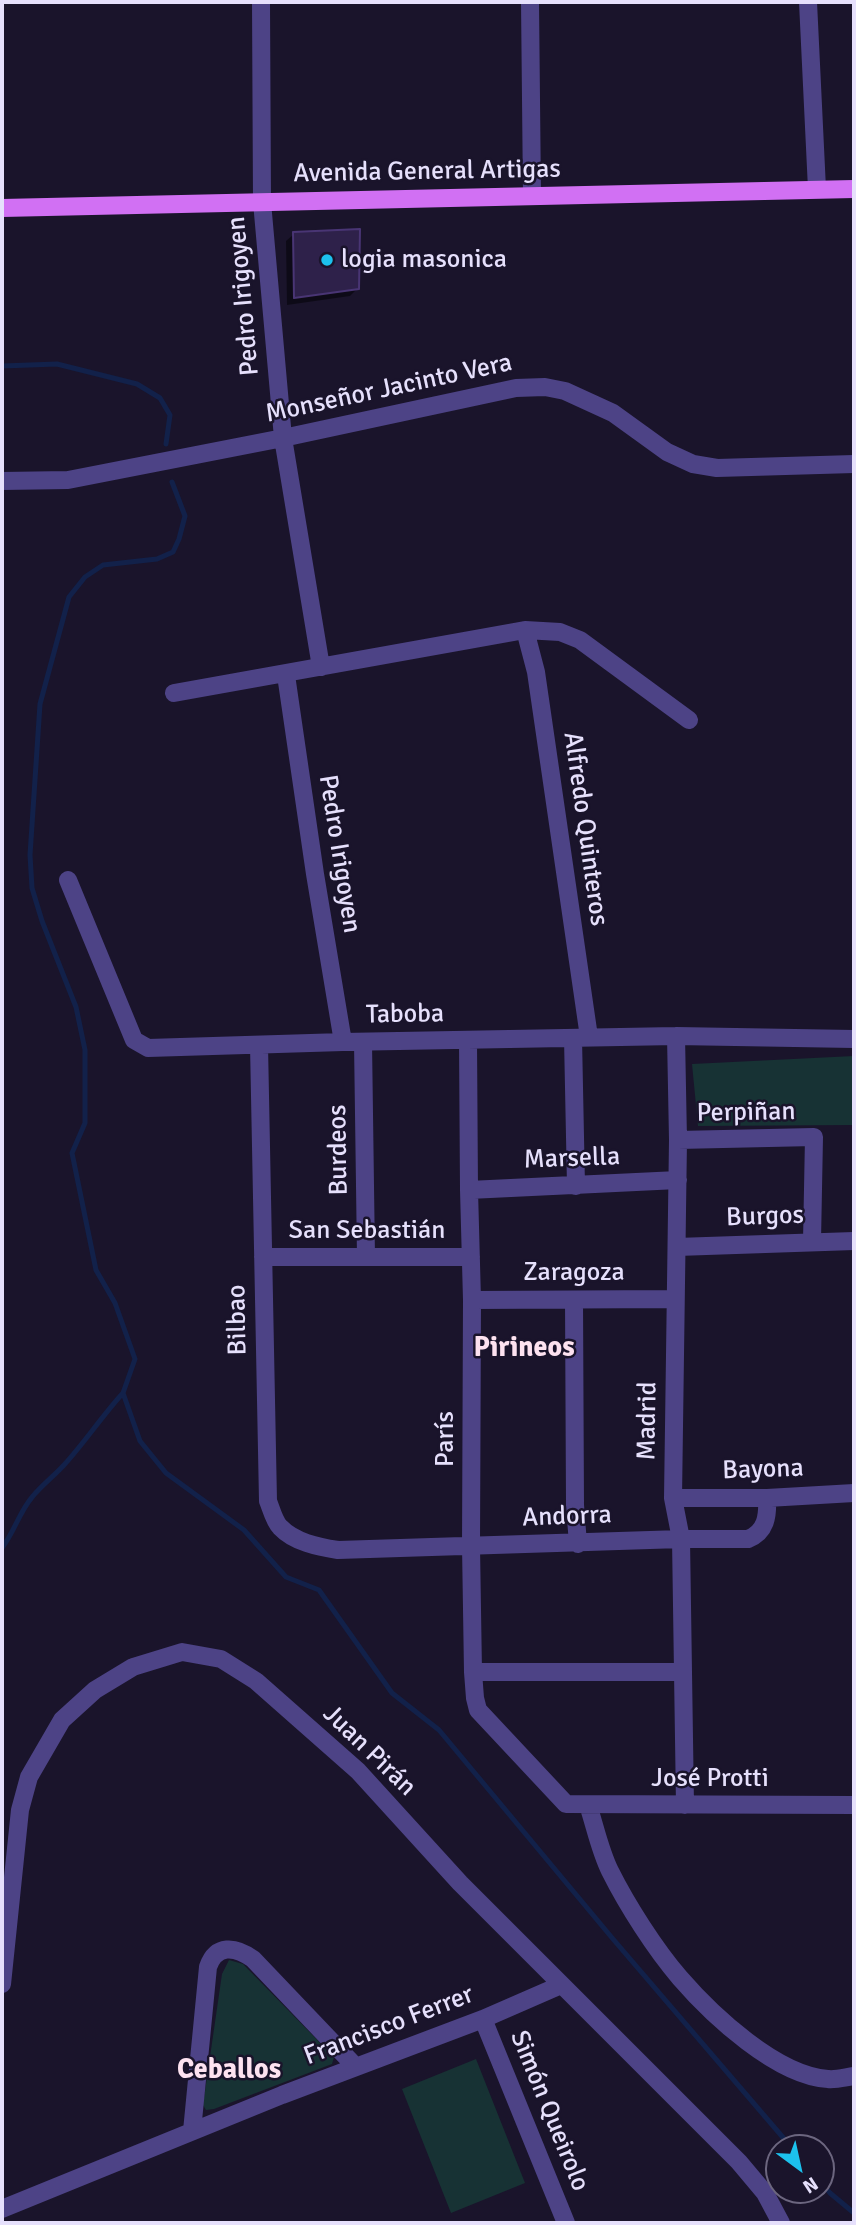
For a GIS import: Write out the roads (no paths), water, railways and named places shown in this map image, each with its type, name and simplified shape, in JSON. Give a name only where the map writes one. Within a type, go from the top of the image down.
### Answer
[{"type":"main road","name":"Avenida General Artigas","points":[[2,208],[854,189]]},
{"type":"street","name":"Pedro Irigoyen","points":[[261,2],[262,202],[283,438],[321,667]]},
{"type":"street","points":[[530,2],[533,196]]},
{"type":"street","points":[[808,2],[817,189]]},
{"type":"street","name":"Monseñor Jacinto Vera","points":[[2,481],[68,480],[283,438],[516,388],[545,387],[565,391],[613,414],[667,452],[694,464],[717,468],[854,464]]},
{"type":"street","points":[[174,693],[525,630],[559,632],[580,640],[689,720]]},
{"type":"street","name":"Alfredo Quinteros","points":[[525,630],[536,672],[581,1037],[576,1186]]},
{"type":"street","name":"Pedro Irigoyen","points":[[286,674],[343,1042]]},
{"type":"street","name":"Taboba","points":[[68,880],[134,1040],[148,1048],[581,1037],[854,1039]]},
{"type":"street","name":"Madrid","points":[[676,1036],[678,1180],[673,1498],[681,1539],[685,1805]]},
{"type":"street","name":"París","points":[[468,1040],[472,1300],[471,1546],[475,1698],[478,1710],[566,1804]]},
{"type":"street","name":"Burdeos","points":[[363,1042],[366,1257]]},
{"type":"street","name":"Bilbao","points":[[259,1045],[268,1501],[279,1526],[307,1543],[338,1550]]},
{"type":"street","name":"Perpiñan","points":[[678,1140],[814,1138],[812,1241]]},
{"type":"street","name":"Marsella","points":[[469,1190],[678,1180]]},
{"type":"street","name":"Burgos","points":[[677,1247],[854,1241]]},
{"type":"street","name":"San Sebastián","points":[[263,1258],[471,1257]]},
{"type":"street","name":"Zaragoza","points":[[472,1300],[676,1299]]},
{"type":"street","points":[[574,1300],[575,1506],[578,1544]]},
{"type":"street","name":"Bayona","points":[[673,1498],[767,1498],[854,1493]]},
{"type":"street","name":"Andorra","points":[[338,1550],[748,1539],[758,1535],[763,1528],[767,1516],[767,1498]]},
{"type":"street","name":"Juan Pirán","points":[[2,1984],[9,1834],[20,1810],[29,1777],[62,1720],[94,1690],[133,1667],[182,1652],[221,1659],[256,1681],[358,1771],[460,1883],[739,2162],[765,2193],[782,2223]]},
{"type":"street","points":[[473,1672],[683,1672]]},
{"type":"street","name":"José Protti","points":[[566,1804],[854,1805]]},
{"type":"street","points":[[588,1805],[609,1869],[646,1932],[680,1978],[742,2038],[773,2059],[798,2071],[828,2079],[854,2076]]},
{"type":"street","points":[[192,2131],[208,1968],[212,1957],[219,1951],[244,1952],[253,1959],[355,2066]]},
{"type":"street","name":"Francisco Ferrer","points":[[2,2208],[355,2066],[482,2019],[561,1985]]},
{"type":"street","name":"Simón Queirolo","points":[[482,2019],[566,2223]]},
{"type":"waterway","points":[[2,366],[57,364],[137,384],[160,398],[170,415],[166,444]]},
{"type":"waterway","points":[[172,482],[185,516],[173,552],[157,559],[103,565],[85,577],[69,597],[40,704],[30,855],[32,888],[76,1007],[85,1050],[85,1123],[72,1153],[96,1270],[115,1303],[135,1359],[123,1393],[140,1441],[166,1473],[244,1530],[286,1577],[319,1590],[392,1693],[439,1730],[780,2134]]},
{"type":"waterway","points":[[2,1548],[28,1502],[72,1456],[123,1393]]},
{"type":"waterway","points":[[835,2197],[854,2213]]},
{"type":"place","name":"logia masonica","points":[[327,260]]},
{"type":"district","name":"Pirineos","points":[[524,1349]]},
{"type":"district","name":"Ceballos","points":[[229,2071]]}]
